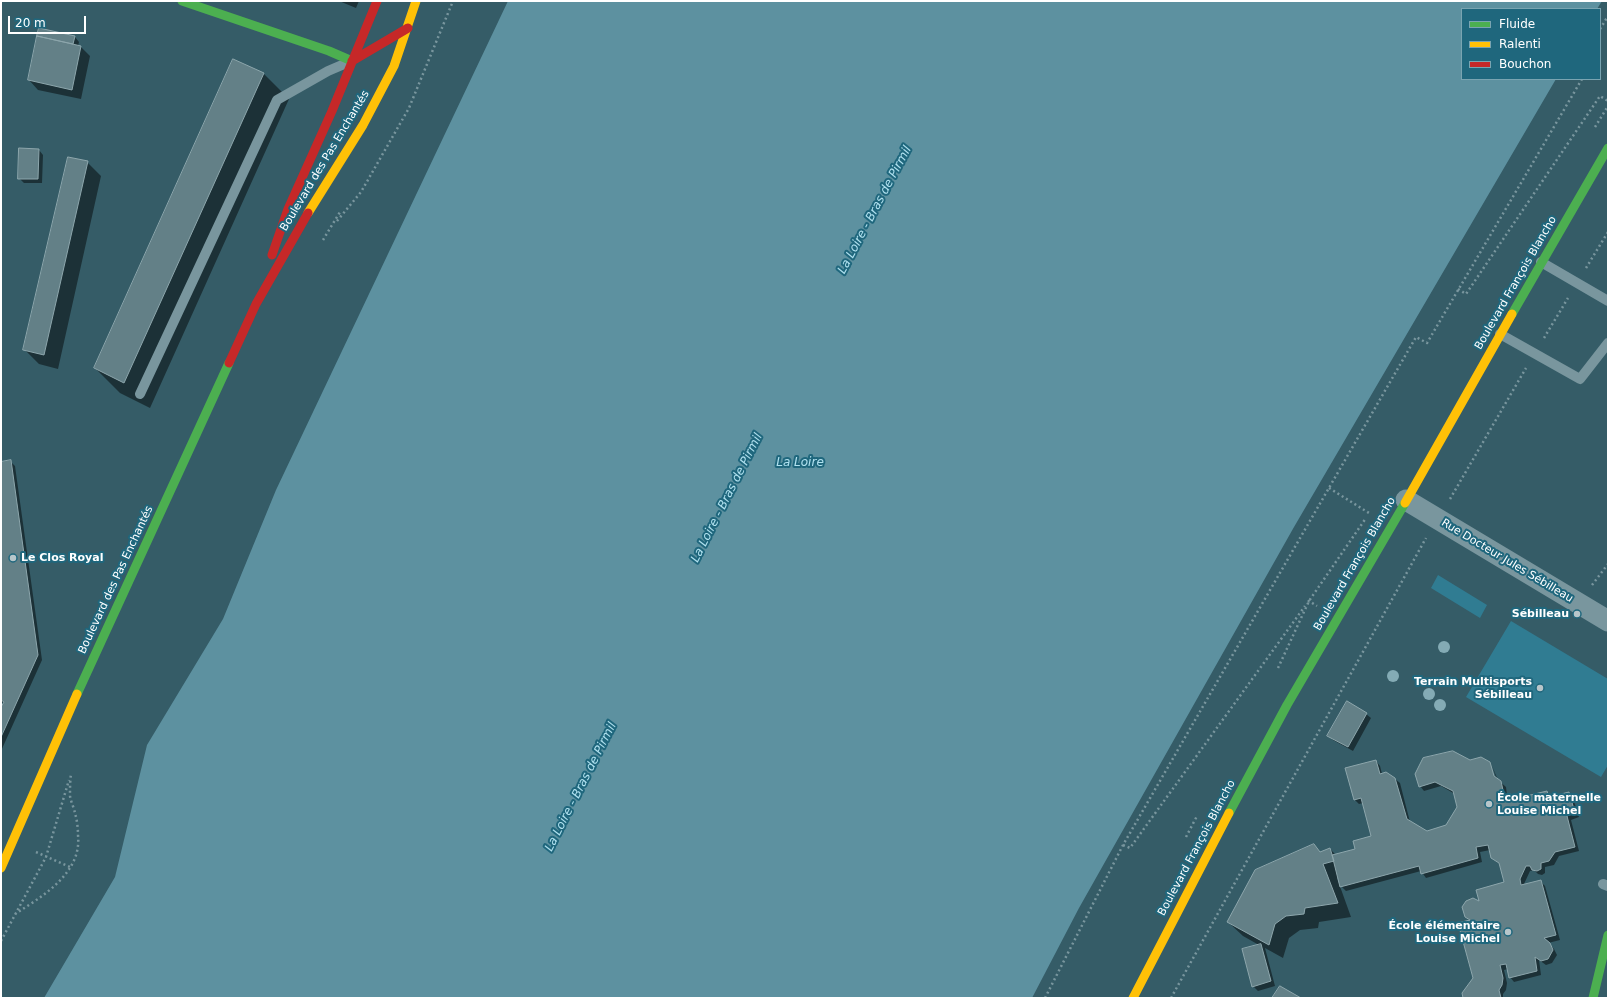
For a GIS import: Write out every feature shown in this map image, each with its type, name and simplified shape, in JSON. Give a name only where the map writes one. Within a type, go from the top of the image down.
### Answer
[{"type":"main road","points":[[182,1],[329,51],[352,61],[408,28]]},
{"type":"main road","name":"Boulevard des Pas Enchantés","points":[[256,304],[288,209],[332,111],[377,1]]},
{"type":"main road","name":"Boulevard des Pas Enchantés","points":[[1,868],[83,680],[256,304],[303,222],[363,125],[394,66],[416,1]]},
{"type":"main road","name":"Boulevard François Blancho","points":[[1132,998],[1192,882],[1273,732],[1541,262],[1608,148]]},
{"type":"main road","points":[[1593,998],[1608,935]]},
{"type":"street","name":"Rue Docteur Jules Sébilleau","points":[[1406,500],[1608,621]]},
{"type":"lane","points":[[140,394],[277,100],[328,71],[352,61]]},
{"type":"lane","points":[[1541,262],[1608,301]]},
{"type":"lane","points":[[1500,334],[1580,379],[1608,343]]},
{"type":"path","points":[[332,227],[361,192],[409,108],[452,1]]},
{"type":"path","points":[[1601,27],[1608,16]]},
{"type":"path","points":[[1045,998],[1123,845],[1416,337],[1427,343],[1581,80]]},
{"type":"path","points":[[1458,289],[1466,294],[1600,96],[1608,101]]},
{"type":"path","points":[[388,136],[392,138]]},
{"type":"path","points":[[1329,488],[1369,513]]},
{"type":"path","points":[[1171,998],[1430,532]]},
{"type":"path","points":[[1123,845],[1130,848],[1309,601],[1338,619]]},
{"type":"path","points":[[1,941],[15,914],[46,857],[71,773],[70,796],[75,814],[79,847],[74,861],[63,878],[51,889],[15,914]]},
{"type":"path","points":[[46,857],[70,867]]},
{"type":"shaded area","points":[[1438,575],[1487,605],[1480,618],[1431,588]]},
{"type":"shaded area","name":"Terrain Multisports Sébilleau","points":[[1511,621],[1608,679],[1608,765],[1601,777],[1466,697]]},
{"type":"water","name":"La Loire","points":[[508,1],[1602,1],[1598,8],[1461,8],[1461,80],[1555,80],[1294,527],[1079,908],[1032,998],[44,998],[115,877],[147,745],[223,619],[276,490]]},
{"type":"building","points":[[39,28],[75,36],[73,44],[37,36]]},
{"type":"building","points":[[37,36],[81,46],[72,90],[28,80]]},
{"type":"building","points":[[233,59],[264,73],[124,383],[94,368]]},
{"type":"building","points":[[19,148],[39,149],[38,179],[18,179]]},
{"type":"building","points":[[68,157],[88,161],[44,355],[23,350]]},
{"type":"building","name":"Le Clos Royal","points":[[11,460],[38,655],[1,737],[1,707],[4,702],[1,700],[1,462]]},
{"type":"building","points":[[1347,701],[1367,713],[1348,747],[1327,736]]},
{"type":"building","points":[[1453,751],[1470,760],[1481,757],[1490,762],[1494,776],[1501,781],[1504,795],[1510,794],[1518,798],[1547,791],[1549,797],[1569,792],[1575,813],[1567,816],[1575,847],[1555,852],[1549,861],[1541,863],[1541,869],[1537,871],[1532,870],[1530,866],[1526,866],[1520,879],[1521,885],[1541,880],[1556,935],[1544,938],[1550,943],[1553,950],[1548,959],[1541,961],[1535,957],[1537,971],[1509,978],[1506,964],[1500,965],[1503,978],[1502,985],[1499,990],[1501,998],[1463,998],[1462,993],[1473,978],[1458,923],[1470,920],[1465,917],[1462,907],[1466,901],[1473,898],[1479,901],[1476,890],[1504,882],[1499,863],[1491,858],[1488,845],[1476,847],[1478,858],[1421,874],[1419,866],[1340,887],[1332,855],[1355,849],[1353,841],[1371,836],[1361,798],[1354,800],[1345,768],[1376,760],[1380,774],[1386,772],[1395,778],[1407,819],[1427,831],[1446,825],[1457,807],[1453,791],[1435,782],[1419,787],[1415,774],[1423,758]]},
{"type":"building","points":[[1314,844],[1320,852],[1330,848],[1334,861],[1323,864],[1338,903],[1305,908],[1304,914],[1286,916],[1275,924],[1269,945],[1227,922],[1255,870]]},
{"type":"building","points":[[1261,944],[1271,981],[1252,987],[1242,949]]},
{"type":"building","points":[[1280,986],[1301,998],[1272,998]]},
{"type":"traffic: fast","points":[[182,1],[329,51],[352,61]]},
{"type":"traffic: fast","points":[[1512,314],[1608,148]]},
{"type":"traffic: fast","points":[[77,694],[229,363]]},
{"type":"traffic: fast","points":[[1229,813],[1287,705],[1405,503]]},
{"type":"traffic: fast","points":[[1593,998],[1608,935]]},
{"type":"traffic: slow","points":[[308,213],[363,125],[394,66],[416,1]]},
{"type":"traffic: slow","points":[[1405,503],[1512,314]]},
{"type":"traffic: slow","points":[[1,868],[77,694]]},
{"type":"traffic: slow","points":[[1133,998],[1229,813]]},
{"type":"traffic: jam","points":[[272,255],[288,209],[332,111],[377,1]]},
{"type":"traffic: jam","points":[[352,61],[408,28]]},
{"type":"traffic: jam","points":[[229,363],[256,304],[308,213]]},
{"type":"place","name":"Le Clos Royal","points":[[13,558]]},
{"type":"place","name":"Sébilleau","points":[[1577,614]]},
{"type":"place","name":"Terrain Multisports Sébilleau","points":[[1540,688]]},
{"type":"place","name":"École maternelle Louise Michel","points":[[1489,804]]},
{"type":"place","name":"École élémentaire Louise Michel","points":[[1508,932]]},
{"type":"water label","name":"La Loire - Bras de Pirmil","points":[[875,210]]},
{"type":"water label","name":"La Loire - Bras de Pirmil","points":[[727,498]]},
{"type":"water label","name":"La Loire - Bras de Pirmil","points":[[581,787]]}]
